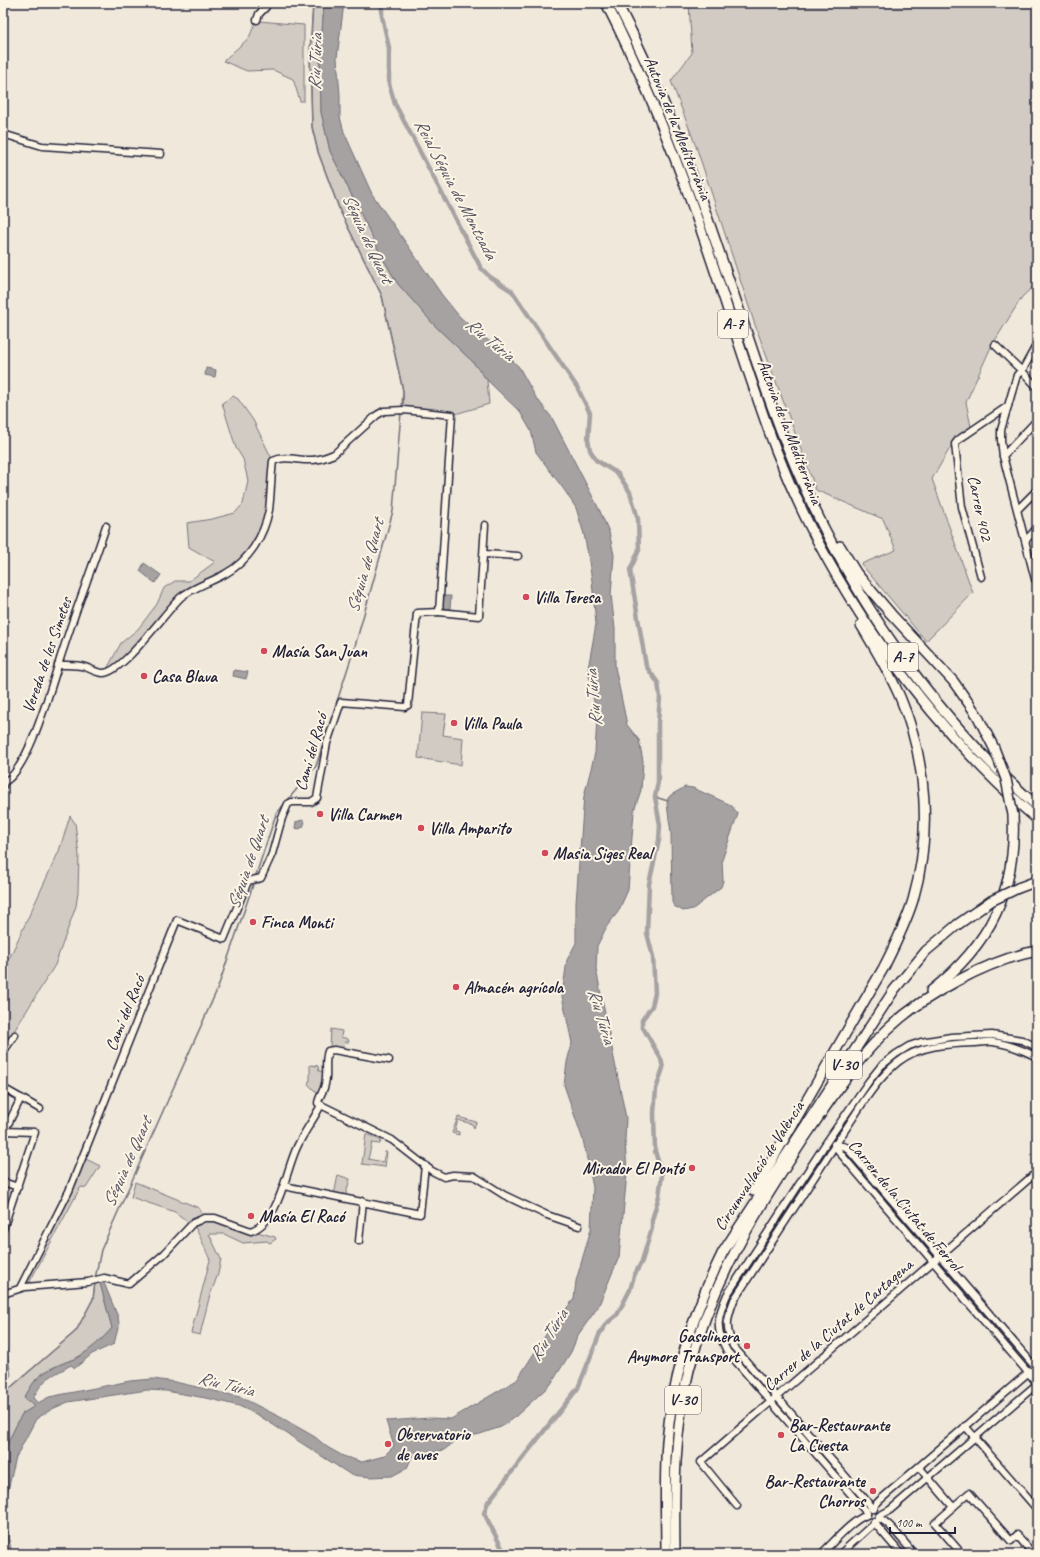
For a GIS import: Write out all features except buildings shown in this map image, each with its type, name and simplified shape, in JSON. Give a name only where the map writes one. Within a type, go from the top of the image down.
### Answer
[{"type":"highway","name":"Autovia de la Mediterrània","points":[[606,3],[647,88],[673,152],[777,452],[817,540],[844,588],[899,669],[933,712],[989,774],[1037,820]]},
{"type":"highway","name":"Autovia de la Mediterrània","points":[[617,3],[656,84],[682,147],[772,406],[803,484],[827,535],[859,592],[907,663],[968,738],[1037,806]]},
{"type":"highway","points":[[803,484],[808,488],[831,532],[857,574],[891,614],[953,681],[977,715],[994,748],[1006,779],[1012,807],[1012,855],[1008,880],[1001,903],[992,923],[968,956],[948,978],[919,1001],[911,1010]]},
{"type":"highway","points":[[723,1252],[731,1233],[884,967],[907,917],[918,874],[922,851],[924,812],[923,782],[918,751],[900,697],[876,650],[846,598],[844,588]]},
{"type":"highway","name":"Circumval·lació de València","points":[[666,1554],[666,1462],[672,1403],[690,1330],[703,1295],[723,1252],[894,990],[926,951],[957,925],[992,901],[1037,880]]},
{"type":"highway","name":"Circumval·lació de València","points":[[676,1554],[675,1472],[682,1405],[688,1372],[699,1334],[714,1293],[756,1212],[832,1097],[865,1053],[888,1029],[911,1010],[949,986],[992,965],[1037,951]]},
{"type":"street","points":[[258,20],[259,14],[266,7],[266,3]]},
{"type":"street","points":[[3,134],[42,146],[161,154]]},
{"type":"street","points":[[1036,579],[1003,456],[1001,430],[1017,375],[1022,371],[1037,344]]},
{"type":"street","points":[[995,345],[1037,387]]},
{"type":"street","name":"Carrer 402","points":[[981,577],[962,507],[955,444],[958,440],[1008,406]]},
{"type":"street","points":[[58,665],[76,665],[104,673],[122,663],[181,597],[189,591],[226,574],[238,566],[257,543],[267,515],[273,461],[279,458],[312,460],[328,457],[334,454],[384,411],[404,410],[452,415],[439,612],[479,616],[485,525]]},
{"type":"street","points":[[1003,456],[1037,420]]},
{"type":"street","points":[[1018,509],[1037,490]]},
{"type":"street","name":"Vereda de les Simetes","points":[[3,786],[4,782],[9,780],[18,767],[38,726],[106,526]]},
{"type":"street","points":[[1026,540],[1037,528]]},
{"type":"street","points":[[484,554],[518,556]]},
{"type":"street","name":"Camí del Racó","points":[[20,1288],[70,1191],[177,920],[224,939],[248,881],[260,878],[272,854],[282,818],[288,804],[292,802],[312,802],[317,798],[327,743],[341,702],[405,707],[408,705],[417,613],[439,612]]},
{"type":"street","points":[[870,1511],[727,1351],[720,1338],[718,1324],[720,1311],[727,1295],[828,1140],[881,1066],[909,1046],[951,1038],[992,1035],[1022,1040],[1037,1047]]},
{"type":"street","points":[[3,1052],[15,1036]]},
{"type":"street","points":[[914,1554],[883,1520],[870,1520],[870,1511],[866,1500],[734,1346],[729,1336],[727,1322],[734,1300],[835,1145],[876,1085],[899,1061],[922,1050],[951,1044],[993,1042],[1020,1048],[1037,1057]]},
{"type":"street","points":[[389,1060],[334,1050],[328,1051],[326,1057],[325,1085],[318,1103],[392,1140],[432,1171],[444,1177],[453,1175],[474,1176],[504,1195],[525,1205],[579,1226]]},
{"type":"street","points":[[3,1088],[40,1109]]},
{"type":"street","points":[[3,1229],[35,1132],[3,1132],[21,1098]]},
{"type":"street","points":[[3,1294],[20,1288],[88,1282],[104,1278],[129,1284],[164,1254],[193,1223],[204,1218],[220,1220],[244,1230],[251,1231],[262,1226],[269,1218],[284,1186],[296,1148],[321,1105]]},
{"type":"street","points":[[828,1140],[835,1145]]},
{"type":"street","name":"Carrer de la Ciutat de Ferrol","points":[[835,1145],[846,1147],[1036,1367]]},
{"type":"street","name":"Carrer de la Ciutat de Ferrol","points":[[835,1145],[840,1154],[1037,1383]]},
{"type":"street","points":[[284,1186],[363,1201],[420,1214],[425,1165]]},
{"type":"street","name":"Carrer de la Ciutat de Cartagena","points":[[737,1506],[701,1462],[1037,1172]]},
{"type":"street","points":[[3,1182],[18,1187]]},
{"type":"street","points":[[359,1241],[363,1201]]},
{"type":"street","points":[[821,1554],[854,1522],[870,1511],[880,1500],[965,1426],[1028,1372],[1036,1367]]},
{"type":"street","points":[[840,1554],[877,1519],[928,1478],[1037,1383]]},
{"type":"street","points":[[965,1426],[1037,1510]]},
{"type":"street","points":[[919,1467],[953,1507]]},
{"type":"street","points":[[962,1554],[935,1523],[969,1493],[1011,1541],[1017,1535],[1033,1554]]},
{"type":"street","points":[[870,1511],[878,1510],[877,1526],[901,1554]]},
{"type":"street","points":[[896,1533],[909,1554]]},
{"type":"street","points":[[889,1540],[905,1554]]},
{"type":"shaded area","points":[[313,3],[324,3],[320,63],[321,112],[330,151],[382,257],[398,284],[435,326],[472,361],[487,380],[489,404],[452,415],[404,410],[403,391],[382,296],[340,211],[318,152],[312,127],[310,53]]},
{"type":"shaded area","points":[[689,3],[1037,3],[1037,283],[1022,297],[991,347],[966,402],[971,427],[953,443],[932,479],[973,593],[926,641],[861,564],[896,550],[883,519],[816,490],[754,322],[697,149],[671,81],[692,53]]},
{"type":"shaded area","points":[[259,21],[304,25],[304,101],[300,101],[293,79],[273,70],[247,71],[223,61],[249,38],[255,23]]},
{"type":"shaded area","points":[[233,396],[238,399],[253,420],[273,461],[264,526],[249,555],[238,566],[189,591],[113,669],[107,669],[121,643],[138,629],[157,604],[164,588],[175,581],[189,581],[215,562],[189,547],[187,523],[235,513],[243,504],[248,481],[243,459],[236,448],[222,403]]},
{"type":"shaded area","points":[[422,713],[446,714],[443,735],[463,738],[461,765],[418,758]]},
{"type":"shaded area","points":[[70,816],[75,823],[79,855],[76,906],[55,965],[3,1049],[3,958],[9,959],[59,851]]},
{"type":"shaded area","points":[[331,1029],[342,1031],[341,1037],[348,1039],[349,1042],[345,1042],[343,1051],[330,1048]]},
{"type":"shaded area","points":[[310,1065],[318,1066],[319,1071],[325,1072],[323,1085],[318,1094],[308,1084],[310,1081]]},
{"type":"shaded area","points":[[458,1117],[476,1122],[474,1128],[472,1124],[458,1120],[455,1131],[459,1132],[459,1135],[452,1133]]},
{"type":"shaded area","points":[[366,1134],[381,1140],[380,1144],[372,1143],[368,1159],[383,1162],[385,1152],[387,1152],[385,1167],[362,1164]]},
{"type":"shaded area","points":[[84,1158],[100,1166],[86,1188],[80,1188],[27,1287],[20,1288]]},
{"type":"shaded area","points":[[338,1175],[350,1179],[345,1197],[334,1195]]},
{"type":"shaded area","points":[[135,1182],[199,1208],[204,1217],[275,1237],[276,1239],[270,1243],[267,1241],[243,1243],[224,1234],[209,1234],[221,1259],[200,1335],[191,1333],[210,1260],[202,1241],[195,1227],[175,1212],[131,1197]]},
{"type":"shaded area","points":[[95,1282],[100,1283],[112,1328],[100,1341],[84,1354],[49,1370],[36,1379],[24,1398],[35,1406],[22,1414],[3,1452],[3,1394],[76,1331],[93,1299]]},
{"type":"shaded area","points":[[6,1347],[11,1375],[3,1385],[3,1348]]},
{"type":"water","name":"Riu Túria","points":[[324,3],[344,3],[337,58],[340,117],[344,132],[372,194],[442,295],[459,316],[479,334],[501,349],[519,367],[535,396],[552,418],[599,509],[609,532],[614,555],[611,595],[615,629],[615,667],[627,725],[639,740],[643,761],[641,790],[634,811],[628,890],[618,912],[607,926],[597,946],[596,969],[626,1118],[625,1141],[627,1173],[619,1257],[598,1307],[578,1335],[571,1352],[551,1384],[516,1416],[501,1427],[458,1439],[444,1450],[430,1453],[414,1452],[407,1468],[392,1476],[371,1477],[351,1475],[258,1415],[239,1406],[211,1399],[166,1391],[147,1390],[68,1402],[52,1409],[36,1419],[16,1457],[3,1511],[3,1452],[22,1414],[35,1406],[24,1398],[40,1376],[54,1367],[84,1354],[100,1341],[112,1328],[100,1283],[104,1283],[118,1317],[119,1324],[114,1344],[92,1354],[75,1368],[71,1365],[45,1381],[33,1398],[38,1403],[49,1397],[130,1381],[153,1379],[175,1382],[240,1397],[282,1418],[315,1437],[327,1447],[343,1456],[362,1462],[384,1456],[394,1446],[386,1421],[430,1418],[451,1419],[517,1380],[547,1333],[574,1299],[576,1281],[591,1229],[593,1187],[583,1140],[564,1085],[567,1062],[572,1043],[562,996],[567,960],[576,943],[576,903],[584,796],[595,753],[597,718],[588,669],[596,624],[592,581],[584,534],[576,508],[536,452],[531,431],[520,412],[487,380],[472,361],[435,326],[398,284],[382,257],[330,151],[321,112],[320,63]]},
{"type":"water","points":[[206,368],[216,370],[215,377],[205,375]]},
{"type":"water","points":[[144,563],[161,575],[155,583],[140,571]]},
{"type":"water","points":[[442,596],[451,596],[450,609],[442,610]]},
{"type":"water","points":[[234,670],[248,672],[246,679],[233,676]]},
{"type":"water","points":[[685,787],[693,788],[731,805],[738,814],[722,860],[723,881],[721,887],[693,909],[683,911],[674,906],[672,902],[671,833],[667,804],[668,798],[671,795]]},
{"type":"water","points":[[302,820],[305,822],[303,827],[299,829],[295,828],[296,822]]},
{"type":"water","points":[[3,1511],[12,1554],[3,1554]]},
{"type":"waterway","name":"Séquia de Quart","points":[[313,3],[310,53],[312,127],[318,152],[340,211],[382,296],[403,391],[402,408]]},
{"type":"waterway","name":"Reial Séquia de Montcada","points":[[382,3],[382,16],[389,48],[389,84],[395,104],[481,268],[490,277],[512,291],[577,387],[590,413],[588,440],[590,450],[596,460],[618,474],[630,492],[638,519],[639,550],[630,570],[646,666],[658,683],[660,697],[658,723],[658,782],[655,797],[660,825],[659,840],[649,884],[647,933],[653,957],[655,993],[652,1006],[642,1020],[642,1026],[661,1059],[663,1068],[656,1089],[654,1113],[655,1151],[662,1175],[659,1196],[652,1220],[652,1228],[642,1261],[634,1276],[630,1290],[617,1315],[606,1324],[600,1333],[578,1388],[488,1502],[484,1513],[505,1554]]},
{"type":"waterway","name":"Séquia de Quart","points":[[255,878],[276,814],[316,766],[355,646],[393,511],[401,412]]},
{"type":"waterway","points":[[655,797],[668,801]]},
{"type":"waterway","name":"Séquia de Quart","points":[[95,1279],[101,1250],[217,990],[254,882]]},
{"type":"waterway","name":"Séquia de Quart","points":[[3,1394],[76,1331],[93,1299],[95,1282]]},
{"type":"place","name":"Villa Teresa","points":[[526,597]]},
{"type":"place","name":"Masía San Juan","points":[[264,651]]},
{"type":"place","name":"Casa Blava","points":[[144,676]]},
{"type":"place","name":"Villa Paula","points":[[454,723]]},
{"type":"place","name":"Villa Carmen","points":[[320,814]]},
{"type":"place","name":"Villa Amparito","points":[[421,828]]},
{"type":"place","name":"Masia Siges Real","points":[[545,853]]},
{"type":"place","name":"Finca Monti","points":[[253,922]]},
{"type":"place","name":"Almacén agrícola","points":[[456,987]]},
{"type":"place","name":"Mirador El Pontó","points":[[692,1168]]},
{"type":"place","name":"Masía El Racó","points":[[251,1216]]},
{"type":"place","name":"Gasolinera Anymore Transport","points":[[747,1346]]},
{"type":"place","name":"Bar-Restaurante La Cuesta","points":[[781,1435]]},
{"type":"place","name":"Observatorio de aves","points":[[388,1444]]},
{"type":"place","name":"Bar-Restaurante Chorros","points":[[873,1491]]}]
